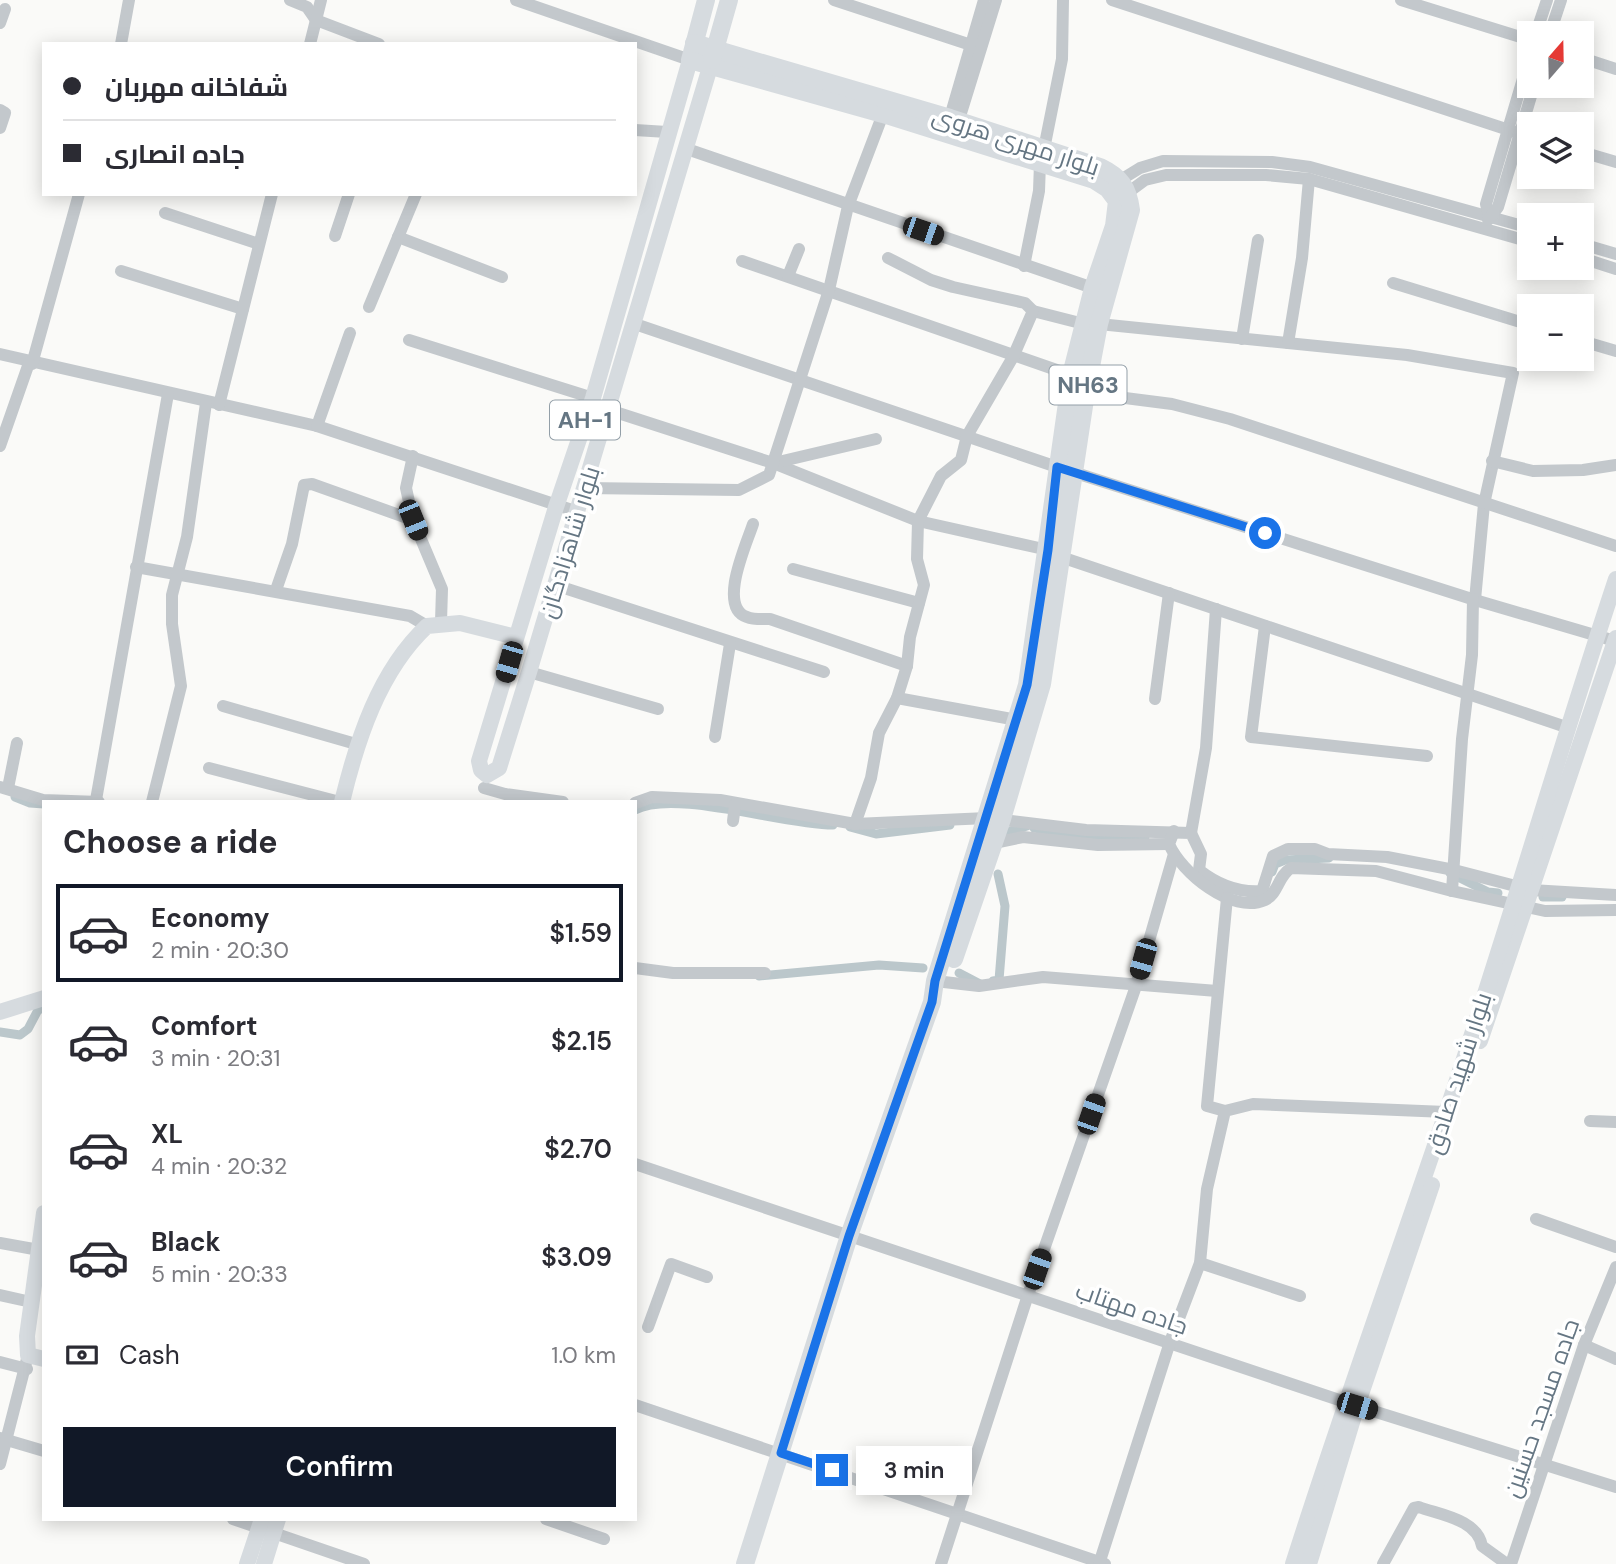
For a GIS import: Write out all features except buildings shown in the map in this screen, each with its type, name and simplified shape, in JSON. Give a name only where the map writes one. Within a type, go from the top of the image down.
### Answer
[{"type":"highway","points":[[692,52],[706,0]]},
{"type":"highway","points":[[712,59],[729,0]]},
{"type":"highway","name":"بلوار مهری هروی","points":[[692,52],[883,114],[952,127]]},
{"type":"highway","name":"بلوار مهری هروی","points":[[712,59],[952,127],[1042,156],[1118,190],[1131,210],[1071,375],[1065,469],[1042,684],[940,983]]},
{"type":"highway","name":"بلوار مهری هروی","points":[[1065,469],[1086,393],[1093,288],[1114,226],[1118,190]]},
{"type":"highway","name":"بلوار مهری هروی","points":[[745,1564],[849,1236],[932,1002],[994,843],[995,819],[1055,554]]},
{"type":"main road","name":"بلوار شاهزادگان","points":[[692,52],[593,398],[556,507],[479,761],[486,781],[499,768],[635,324],[712,59]]},
{"type":"main road","name":"بلوار شهید صادق","points":[[1525,889],[1566,727],[1616,579]]},
{"type":"main road","points":[[342,800],[356,744],[394,665],[411,640],[434,624],[460,624],[516,637]]},
{"type":"main road","name":"بلوار شهید صادق","points":[[1293,1564],[1351,1404],[1525,889],[1616,640]]},
{"type":"main road","name":"بلوار شهید صادق","points":[[1309,1564],[1351,1404],[1446,1112],[1519,907]]},
{"type":"main road","points":[[0,1012],[42,999]]},
{"type":"main road","points":[[33,1361],[31,1302],[42,1228]]},
{"type":"main road","points":[[247,1564],[268,1525]]},
{"type":"main road","points":[[264,1564],[268,1525]]},
{"type":"street","points":[[121,42],[129,0]]},
{"type":"street","points":[[290,0],[307,7],[316,20],[374,42]]},
{"type":"street","points":[[310,42],[321,0]]},
{"type":"street","points":[[516,0],[692,52]]},
{"type":"street","points":[[834,0],[971,45]]},
{"type":"street","points":[[952,127],[984,0]]},
{"type":"street","points":[[952,127],[996,0]]},
{"type":"street","points":[[1024,265],[1062,59],[1063,0]]},
{"type":"street","points":[[1112,0],[1517,134]]},
{"type":"street","points":[[1401,0],[1517,36]]},
{"type":"street","points":[[1540,21],[1547,0]]},
{"type":"street","points":[[1554,21],[1561,0]]},
{"type":"street","points":[[0,23],[5,9]]},
{"type":"street","points":[[1594,62],[1616,69]]},
{"type":"street","points":[[0,110],[5,113],[0,128]]},
{"type":"street","points":[[585,488],[739,490],[769,475],[829,290],[848,206],[883,114]]},
{"type":"street","points":[[637,130],[667,132]]},
{"type":"street","points":[[1487,222],[1486,204],[1517,136]]},
{"type":"street","points":[[687,149],[1093,288]]},
{"type":"street","points":[[1594,156],[1616,162]]},
{"type":"street","points":[[1118,190],[1140,168],[1163,161],[1272,162],[1310,167],[1487,222],[1517,236]]},
{"type":"street","points":[[1118,190],[1166,175],[1266,175],[1309,179],[1487,222],[1517,226]]},
{"type":"street","points":[[1288,343],[1309,179]]},
{"type":"street","points":[[0,446],[30,363],[78,196]]},
{"type":"street","points":[[152,800],[181,686],[172,624],[172,595],[179,575],[213,404],[243,309],[271,196]]},
{"type":"street","points":[[335,236],[348,196]]},
{"type":"street","points":[[369,307],[415,196]]},
{"type":"street","points":[[165,214],[259,244]]},
{"type":"street","points":[[398,237],[502,277]]},
{"type":"street","points":[[1242,339],[1258,240]]},
{"type":"street","points":[[1594,248],[1616,254]]},
{"type":"street","points":[[788,276],[799,250]]},
{"type":"street","points":[[888,258],[931,280],[1026,303],[1033,311],[1091,324],[1407,355],[1513,373],[1492,461],[1485,504],[1474,600],[1472,655],[1453,879]]},
{"type":"street","points":[[742,261],[1071,375]]},
{"type":"street","points":[[1594,262],[1616,269]]},
{"type":"street","points":[[121,271],[243,309]]},
{"type":"street","points":[[1393,284],[1517,321]]},
{"type":"street","points":[[855,824],[872,778],[879,733],[897,698],[907,666],[909,637],[923,585],[917,559],[918,521],[941,476],[961,460],[967,436],[1013,357],[1033,311]]},
{"type":"street","points":[[635,324],[1065,469],[1474,600],[1616,640]]},
{"type":"street","points":[[317,426],[350,333]]},
{"type":"street","points":[[409,340],[593,398]]},
{"type":"street","points":[[1594,345],[1616,351]]},
{"type":"street","points":[[0,354],[30,363],[317,426],[413,456],[556,507],[578,512]]},
{"type":"street","points":[[1086,393],[1172,404],[1230,419],[1616,546]]},
{"type":"street","points":[[98,800],[136,567],[168,394]]},
{"type":"street","points":[[609,410],[773,463],[918,521],[1055,554],[1566,727]]},
{"type":"street","points":[[773,463],[876,439]]},
{"type":"street","points":[[136,567],[276,590],[410,616],[434,624],[442,589],[413,520],[406,488],[413,456]]},
{"type":"street","points":[[1492,461],[1533,471],[1583,470],[1616,465]]},
{"type":"street","points":[[276,590],[292,544],[304,485],[312,484],[413,520]]},
{"type":"street","points":[[753,524],[733,594],[741,614],[748,618],[770,619],[907,666]]},
{"type":"street","points":[[793,569],[919,603]]},
{"type":"street","points":[[555,585],[730,644],[824,672]]},
{"type":"street","points":[[1156,699],[1169,593]]},
{"type":"street","points":[[1216,609],[1206,748],[1191,833],[1201,854],[1199,870],[1214,882],[1247,893],[1262,891],[1273,856],[1288,849],[1315,849],[1328,854],[1387,857],[1453,879],[1519,907],[1578,913],[1616,910]]},
{"type":"street","points":[[1265,626],[1251,737],[1427,756]]},
{"type":"street","points":[[715,737],[730,644]]},
{"type":"street","points":[[529,672],[658,709]]},
{"type":"street","points":[[897,698],[1017,720]]},
{"type":"street","points":[[223,706],[356,744]]},
{"type":"street","points":[[16,743],[4,787],[43,800]]},
{"type":"street","points":[[209,768],[333,800]]},
{"type":"street","points":[[479,800],[486,781],[505,794],[548,800]]},
{"type":"street","points":[[637,802],[652,797],[720,800],[735,805],[855,824],[995,819],[1086,830],[1191,833]]},
{"type":"street","points":[[733,821],[735,805]]},
{"type":"street","points":[[940,1564],[1028,1295],[1136,986],[1172,849],[1174,831]]},
{"type":"street","points":[[994,843],[1023,837],[1172,849],[1200,883],[1227,898],[1263,901],[1272,895],[1282,874],[1291,868],[1376,871],[1525,889],[1616,895]]},
{"type":"street","points":[[1227,898],[1207,1106],[1225,1111],[1253,1104],[1446,1112]]},
{"type":"street","points":[[637,968],[673,973],[765,973]]},
{"type":"street","points":[[940,983],[979,986],[1043,977],[1217,991]]},
{"type":"street","points":[[637,1406],[1102,1563],[1170,1342],[1200,1263],[1207,1189],[1225,1111]]},
{"type":"street","points":[[1590,1121],[1616,1122]]},
{"type":"street","name":"جاده مهتاب","points":[[637,1165],[1351,1404],[1616,1487]]},
{"type":"street","points":[[1536,1219],[1616,1247]]},
{"type":"street","points":[[0,1243],[39,1250]]},
{"type":"street","points":[[1200,1263],[1300,1296]]},
{"type":"street","points":[[637,1323],[652,1328],[671,1264],[707,1277]]},
{"type":"street","name":"جاده مسجد حسنین","points":[[1509,1564],[1584,1345],[1616,1267]]},
{"type":"street","points":[[0,1295],[31,1302]]},
{"type":"street","points":[[1584,1345],[1616,1359]]},
{"type":"street","points":[[0,1362],[33,1361],[4,1439],[0,1464]]},
{"type":"street","points":[[4,1439],[42,1450]]},
{"type":"street","points":[[1383,1564],[1414,1508],[1419,1507],[1466,1525],[1480,1538],[1482,1546],[1509,1564]]},
{"type":"street","points":[[245,1521],[268,1525],[364,1564]]},
{"type":"street","points":[[551,1521],[604,1539]]},
{"type":"waterway","points":[[15,797],[30,803],[42,804]]},
{"type":"waterway","points":[[637,809],[675,803],[833,825]]},
{"type":"waterway","points":[[850,827],[876,834],[950,825]]},
{"type":"waterway","points":[[1008,832],[1027,826]]},
{"type":"waterway","points":[[1034,828],[1106,839],[1145,837]]},
{"type":"waterway","points":[[1272,872],[1275,864],[1285,860],[1329,858]]},
{"type":"waterway","points":[[1450,873],[1488,892],[1498,893]]},
{"type":"waterway","points":[[993,981],[999,980],[1005,906],[998,874]]},
{"type":"waterway","points":[[1543,897],[1562,897]]},
{"type":"waterway","points":[[759,976],[879,965],[923,968]]},
{"type":"waterway","points":[[959,973],[980,984]]},
{"type":"waterway","points":[[0,1032],[20,1035],[28,1029],[38,1010],[42,1009]]},
{"type":"route","points":[[832,1470],[781,1453],[849,1236],[932,1002],[935,981],[1022,703],[1048,550],[1057,467],[1265,533]]}]
